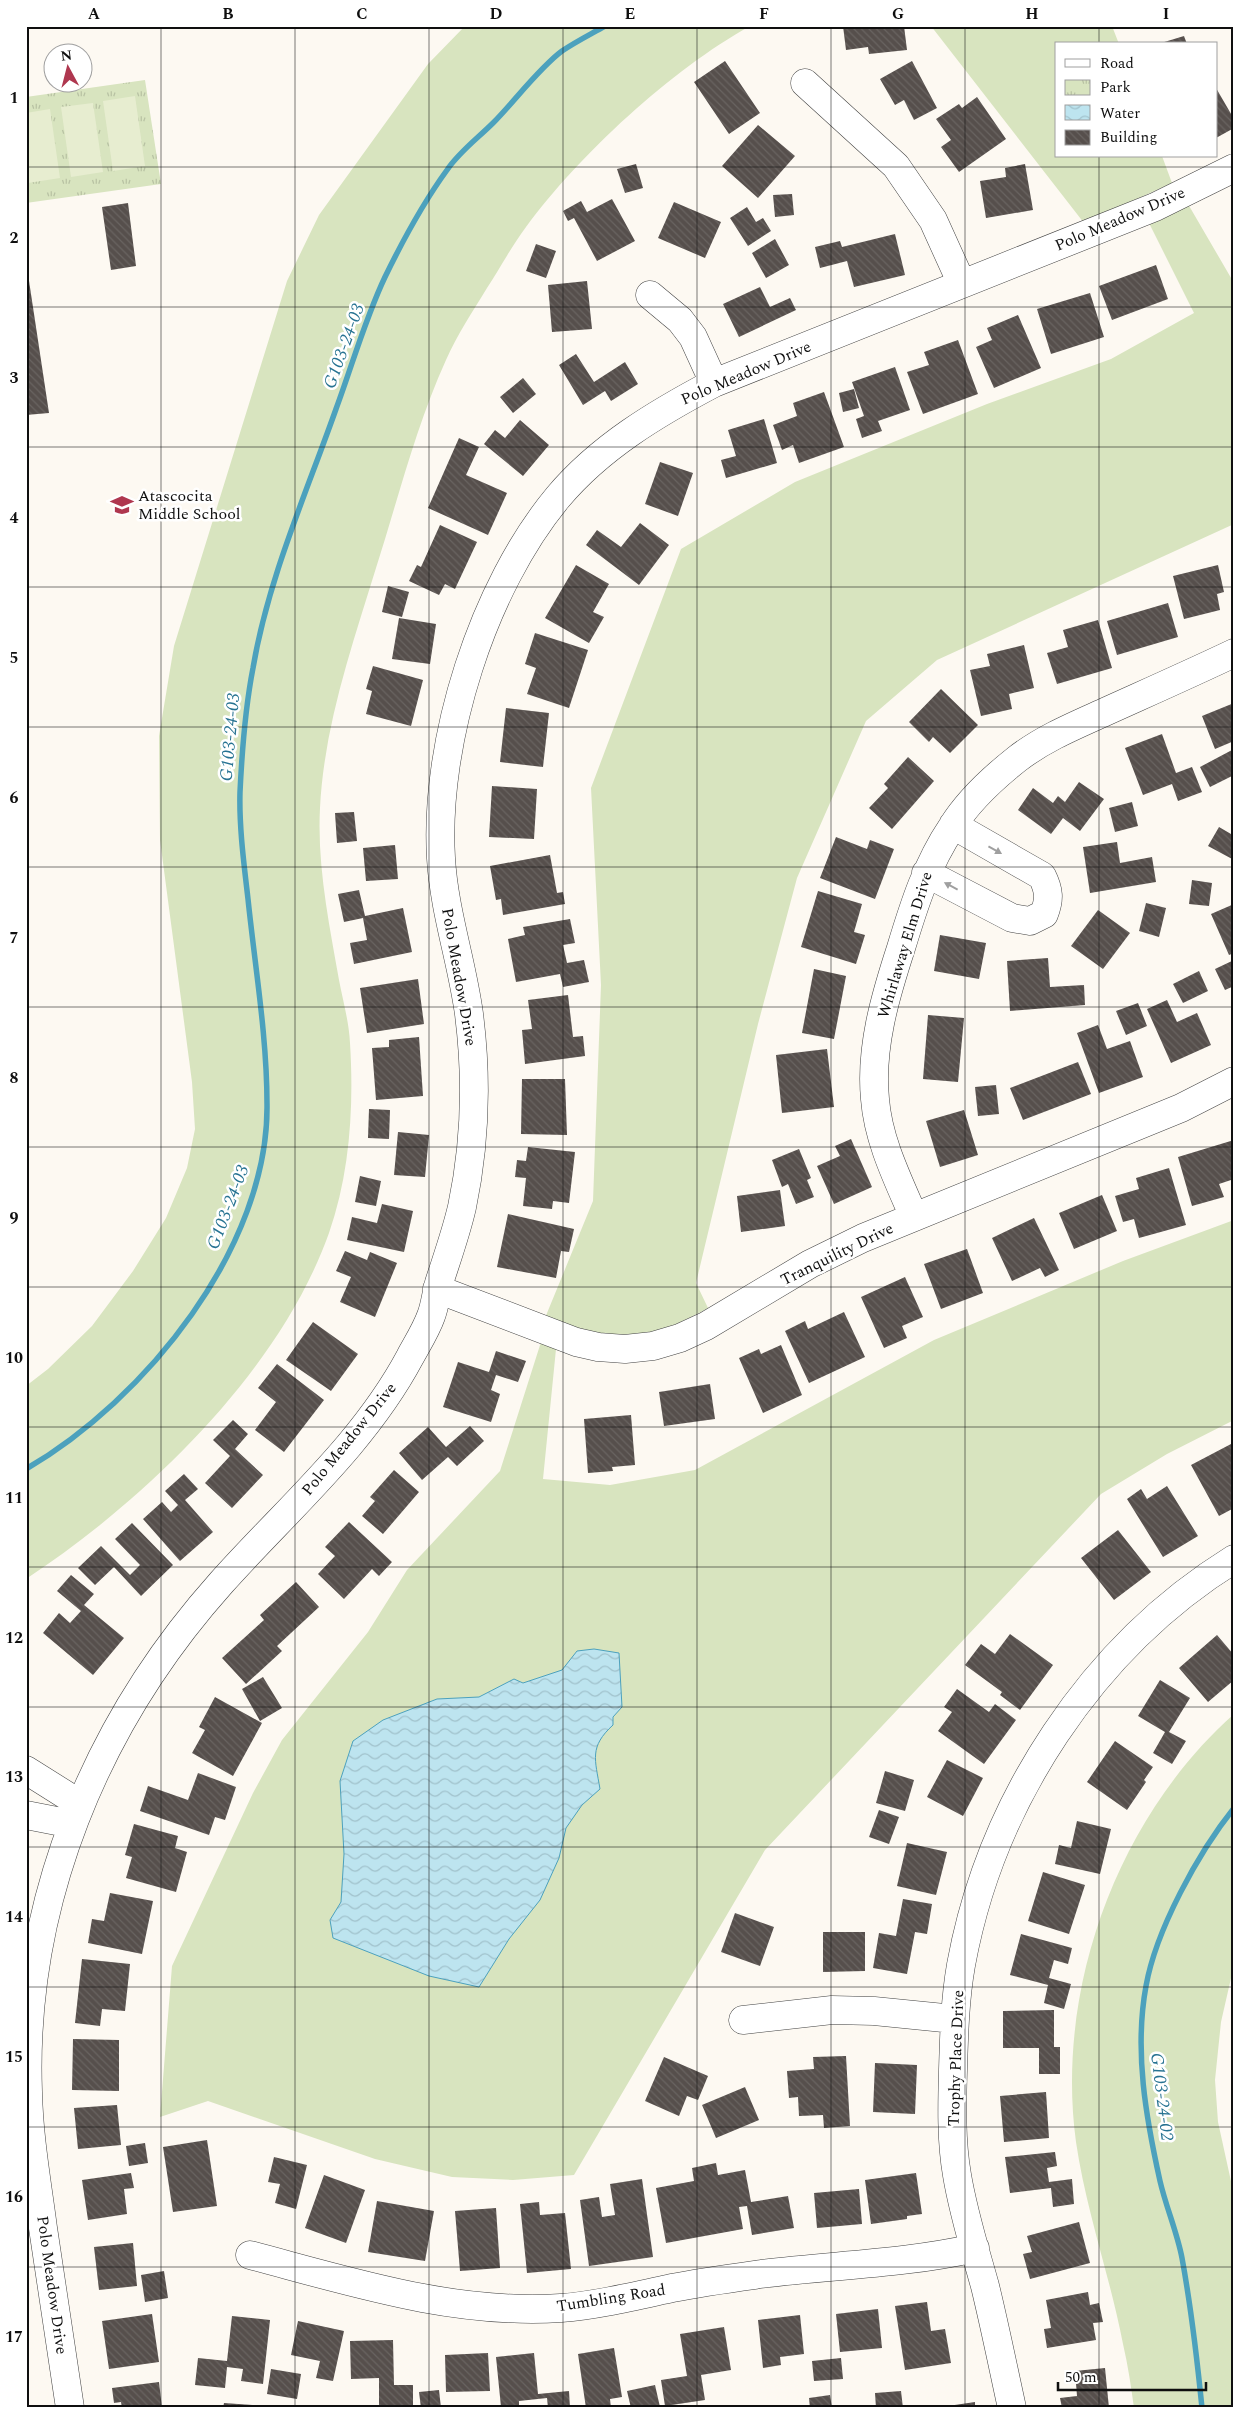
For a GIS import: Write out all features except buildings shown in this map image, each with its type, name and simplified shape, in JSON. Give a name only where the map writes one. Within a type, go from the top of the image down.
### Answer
[{"type":"street","points":[[805,83],[896,166],[933,220],[962,284]]},
{"type":"street","name":"Polo Meadow Drive","points":[[70,2408],[32,2150],[27,2089],[31,2006],[35,1972],[55,1872],[76,1814],[112,1736],[164,1654],[222,1581],[326,1473],[374,1413],[400,1374],[431,1317],[437,1289],[452,1246],[463,1201],[472,1125],[472,1051],[468,1010],[446,902],[441,857],[441,814],[444,773],[453,724],[468,675],[488,615],[501,588],[528,538],[560,494],[621,439],[663,410],[714,383],[1155,207],[1234,168]]},
{"type":"street","points":[[650,295],[680,320],[693,337],[714,383]]},
{"type":"street","name":"Whirlaway Elm Drive","points":[[914,1217],[878,1123],[874,1075],[880,1024],[890,984],[926,873],[953,825],[994,778],[1018,758],[1047,740],[1234,653]]},
{"type":"street","points":[[926,873],[1012,918],[1030,920],[1044,914],[1049,902],[1048,889],[1042,876],[974,839],[953,825]]},
{"type":"street","name":"Tranquility Drive","points":[[437,1289],[576,1342],[598,1348],[625,1349],[653,1346],[680,1338],[706,1326],[810,1264],[863,1238],[1181,1108],[1234,1081]]},
{"type":"street","name":"Trophy Place Drive","points":[[1012,2408],[994,2320],[956,2174],[952,2102],[954,2019],[961,1965],[974,1908],[1011,1812],[1038,1760],[1080,1700],[1126,1646],[1180,1597],[1234,1559]]},
{"type":"street","points":[[26,1770],[76,1814]]},
{"type":"street","points":[[26,1815],[76,1814]]},
{"type":"street","points":[[743,2020],[832,2010],[874,2011],[954,2019]]},
{"type":"street","name":"Tumbling Road","points":[[250,2255],[386,2291],[439,2302],[523,2309],[604,2302],[732,2278],[809,2268],[901,2262],[975,2248]]},
{"type":"green space","points":[[465,26],[750,26],[720,44],[659,90],[600,143],[573,171],[521,234],[450,351],[416,437],[340,686],[327,747],[320,808],[320,851],[331,937],[348,1027],[351,1067],[351,1115],[346,1163],[342,1187],[329,1233],[307,1284],[278,1334],[243,1382],[204,1428],[162,1471],[117,1511],[26,1579],[26,1386],[48,1369],[92,1326],[133,1271],[166,1218],[187,1168],[195,1129],[192,1082],[160,840],[159,736],[174,646],[287,281],[319,215],[428,64]]},
{"type":"green space","points":[[931,26],[1112,26],[1118,42],[1055,42],[1055,158],[1163,158],[1172,183],[1084,223]]},
{"type":"green space","points":[[145,80],[161,184],[26,203],[26,97],[61,92],[92,92],[92,88]]},
{"type":"green space","points":[[135,96],[145,166],[113,171],[103,101]]},
{"type":"green space","points":[[93,103],[103,172],[71,177],[61,107]]},
{"type":"green space","points":[[50,109],[60,178],[28,183],[26,113]]},
{"type":"green space","points":[[1188,204],[1234,283],[1234,524],[937,660],[866,721],[797,878],[758,1024],[696,1283],[708,1308],[665,1329],[628,1336],[591,1332],[545,1318],[593,1201],[601,985],[591,788],[681,549],[795,482],[987,404],[1111,359],[1194,313],[1149,223]]},
{"type":"green space","points":[[1234,1220],[1234,1420],[1167,1454],[1101,1494],[765,1850],[574,2175],[513,2180],[452,2177],[375,2159],[208,2101],[160,2117],[172,1966],[253,1793],[282,1740],[368,1632],[407,1570],[500,1471],[541,1342],[556,1349],[543,1479],[610,1485],[695,1470],[934,1340],[1123,1261]]},
{"type":"green space","points":[[1234,1714],[1234,1965],[1221,2022],[1215,2080],[1218,2122],[1234,2195],[1234,2408],[1134,2408],[1118,2319],[1080,2168],[1076,2142],[1072,2084],[1076,2025],[1086,1966],[1104,1909],[1127,1854],[1157,1803],[1193,1756]]},
{"type":"water","points":[[594,1649],[619,1653],[622,1707],[613,1717],[613,1725],[605,1733],[597,1747],[596,1761],[600,1789],[582,1805],[566,1828],[559,1858],[540,1900],[509,1939],[479,1987],[429,1976],[333,1938],[330,1920],[341,1902],[344,1854],[340,1781],[353,1741],[383,1720],[437,1699],[479,1697],[514,1679],[523,1683],[562,1670],[577,1651]]},
{"type":"waterway","name":"G103-24-03","points":[[26,1469],[71,1439],[114,1403],[155,1361],[192,1314],[223,1264],[247,1212],[262,1158],[267,1104],[263,1027],[240,819],[244,730],[248,699],[260,635],[278,569],[371,309],[406,236],[430,195],[452,163],[493,123],[553,58],[572,44],[605,26]]},
{"type":"waterway","name":"G103-24-02","points":[[1202,2408],[1194,2333],[1182,2258],[1162,2191],[1146,2109],[1141,2060],[1141,2035],[1146,1986],[1159,1941],[1180,1893],[1193,1869],[1220,1826],[1234,1808]]},
{"type":"place","name":"Atascocita Middle School","points":[[122,505]]}]
